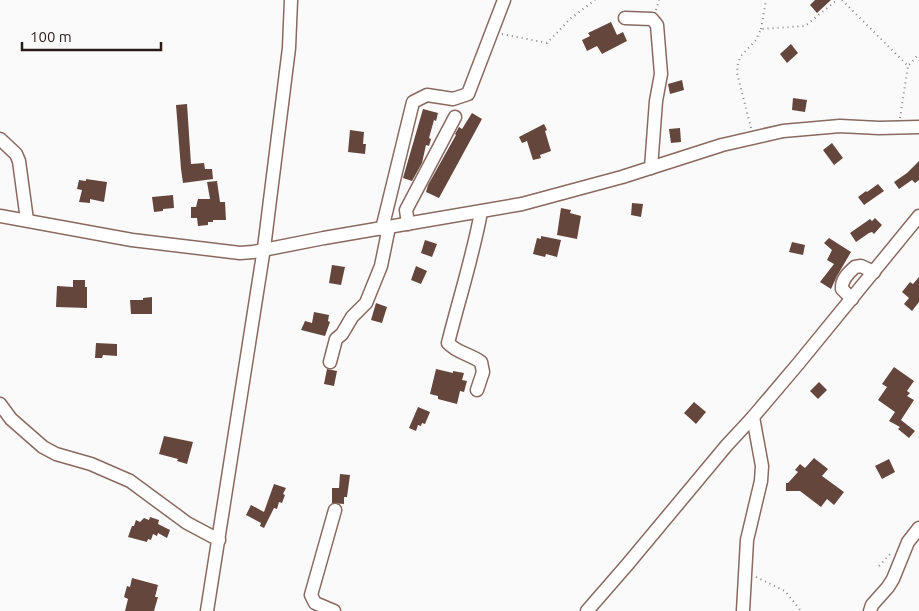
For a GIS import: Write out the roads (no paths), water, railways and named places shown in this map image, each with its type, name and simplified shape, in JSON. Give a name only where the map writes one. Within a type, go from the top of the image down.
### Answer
[{"type":"street","points":[[207,611],[264,248],[289,48],[291,0]]},
{"type":"street","points":[[330,362],[336,339],[342,334],[352,317],[366,303],[381,266],[386,228],[413,102],[427,95],[453,99],[468,94],[504,0]]},
{"type":"street","points":[[625,18],[652,19],[657,25],[661,74],[656,101],[651,168]]},
{"type":"street","points":[[408,224],[406,210],[455,117]]},
{"type":"street","points":[[0,216],[132,240],[254,252],[264,248],[522,204],[570,192],[722,145],[783,131],[840,126],[898,128],[919,126]]},
{"type":"street","points":[[0,139],[16,154],[19,161],[26,220]]},
{"type":"street","points":[[477,390],[483,372],[481,362],[472,356],[455,350],[448,343],[459,297],[466,278],[481,212]]},
{"type":"street","points":[[587,611],[727,445],[753,417],[919,216]]},
{"type":"street","points":[[852,299],[842,289],[841,284],[849,272],[855,267],[861,266],[874,272]]},
{"type":"street","points":[[0,404],[11,420],[43,447],[56,454],[92,464],[130,481],[187,523],[219,540]]},
{"type":"street","points":[[744,611],[747,540],[761,481],[762,466],[753,417]]},
{"type":"street","points":[[334,611],[315,603],[311,595],[335,510]]},
{"type":"street","points":[[870,611],[872,604],[893,579],[908,542],[919,528]]}]
